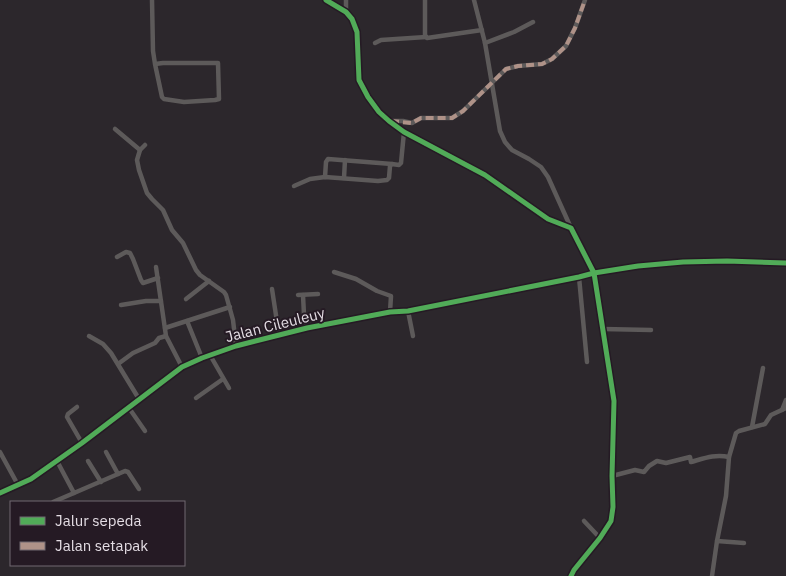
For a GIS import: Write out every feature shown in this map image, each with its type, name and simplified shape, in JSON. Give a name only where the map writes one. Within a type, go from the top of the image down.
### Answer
[{"type":"street","points":[[152,0],[153,51],[155,64],[162,97],[165,100],[184,102],[219,99],[218,63],[155,64]]},
{"type":"street","points":[[326,0],[346,12],[352,19],[356,32],[359,80],[379,112],[404,132],[485,175],[548,219],[571,228]]},
{"type":"street","points":[[346,0],[346,12]]},
{"type":"street","points":[[425,0],[426,37]]},
{"type":"street","points":[[474,0],[485,43],[500,131],[505,142],[512,150],[541,167],[548,177],[594,273],[614,401],[613,507],[611,521],[571,576]]},
{"type":"street","points":[[389,121],[412,123],[421,118],[452,118],[463,111],[506,69],[542,64],[552,59],[566,46],[585,0]]},
{"type":"street","points":[[485,43],[534,22]]},
{"type":"street","points":[[376,42],[381,40],[429,38],[482,30]]},
{"type":"street","points":[[116,129],[140,150]]},
{"type":"street","points":[[324,177],[328,159],[398,165],[401,163],[404,132]]},
{"type":"street","points":[[145,145],[140,150],[137,166],[147,194],[163,210],[172,230],[183,243],[196,270],[226,295],[234,320],[236,346]]},
{"type":"street","points":[[344,178],[345,160]]},
{"type":"street","points":[[294,186],[310,179],[324,177],[384,181],[389,178],[392,164]]},
{"type":"street","points":[[117,257],[126,252],[130,253],[140,280],[143,283],[158,278]]},
{"type":"street","name":"Jalan Cileuleuy","points":[[0,493],[31,480],[182,367],[236,346],[307,328],[390,312],[408,311],[579,278],[594,273],[638,266],[727,261],[786,264]]},
{"type":"street","points":[[156,267],[166,336],[182,367]]},
{"type":"street","points":[[334,272],[356,279],[377,291],[391,296],[390,312]]},
{"type":"street","points":[[579,278],[587,362]]},
{"type":"street","points":[[186,299],[209,281]]},
{"type":"street","points":[[272,289],[279,335]]},
{"type":"street","points":[[307,328],[300,295],[318,294]]},
{"type":"street","points":[[121,305],[161,301]]},
{"type":"street","points":[[165,328],[230,307]]},
{"type":"street","points":[[408,311],[413,336]]},
{"type":"street","points":[[187,321],[202,358]]},
{"type":"street","points":[[603,329],[651,330]]},
{"type":"street","points":[[89,336],[103,344],[140,400]]},
{"type":"street","points":[[118,364],[133,353],[166,336]]},
{"type":"street","points":[[210,356],[228,388]]},
{"type":"street","points":[[752,427],[763,368]]},
{"type":"street","points":[[196,398],[223,379]]},
{"type":"street","points":[[712,576],[726,496],[729,456],[737,431],[765,424],[771,416],[784,409],[786,400]]},
{"type":"street","points":[[77,407],[67,417],[82,443]]},
{"type":"street","points":[[128,408],[145,432]]},
{"type":"street","points":[[0,452],[18,485]]},
{"type":"street","points":[[106,452],[118,474]]},
{"type":"street","points":[[612,476],[635,470],[644,472],[648,466],[657,461],[666,463],[690,457],[691,462],[708,456],[729,456]]},
{"type":"street","points":[[57,461],[74,493]]},
{"type":"street","points":[[88,461],[101,482]]},
{"type":"street","points":[[55,501],[125,471],[128,472],[139,490]]},
{"type":"street","points":[[584,521],[601,536]]},
{"type":"street","points":[[717,541],[744,543]]},
{"type":"marked path","points":[[391,121],[412,123],[421,118],[452,118],[463,111],[506,69],[542,64],[552,59],[566,46],[585,0]]},
{"type":"cycle path","points":[[326,0],[346,12],[352,19],[357,32],[359,80],[379,112],[404,132],[485,175],[548,219],[571,228],[594,273],[614,401],[613,507],[611,521],[571,576]]},
{"type":"cycle path","points":[[0,493],[31,479],[182,367],[236,346],[307,328],[390,312],[408,311],[594,273],[638,266],[727,261],[786,263]]}]
